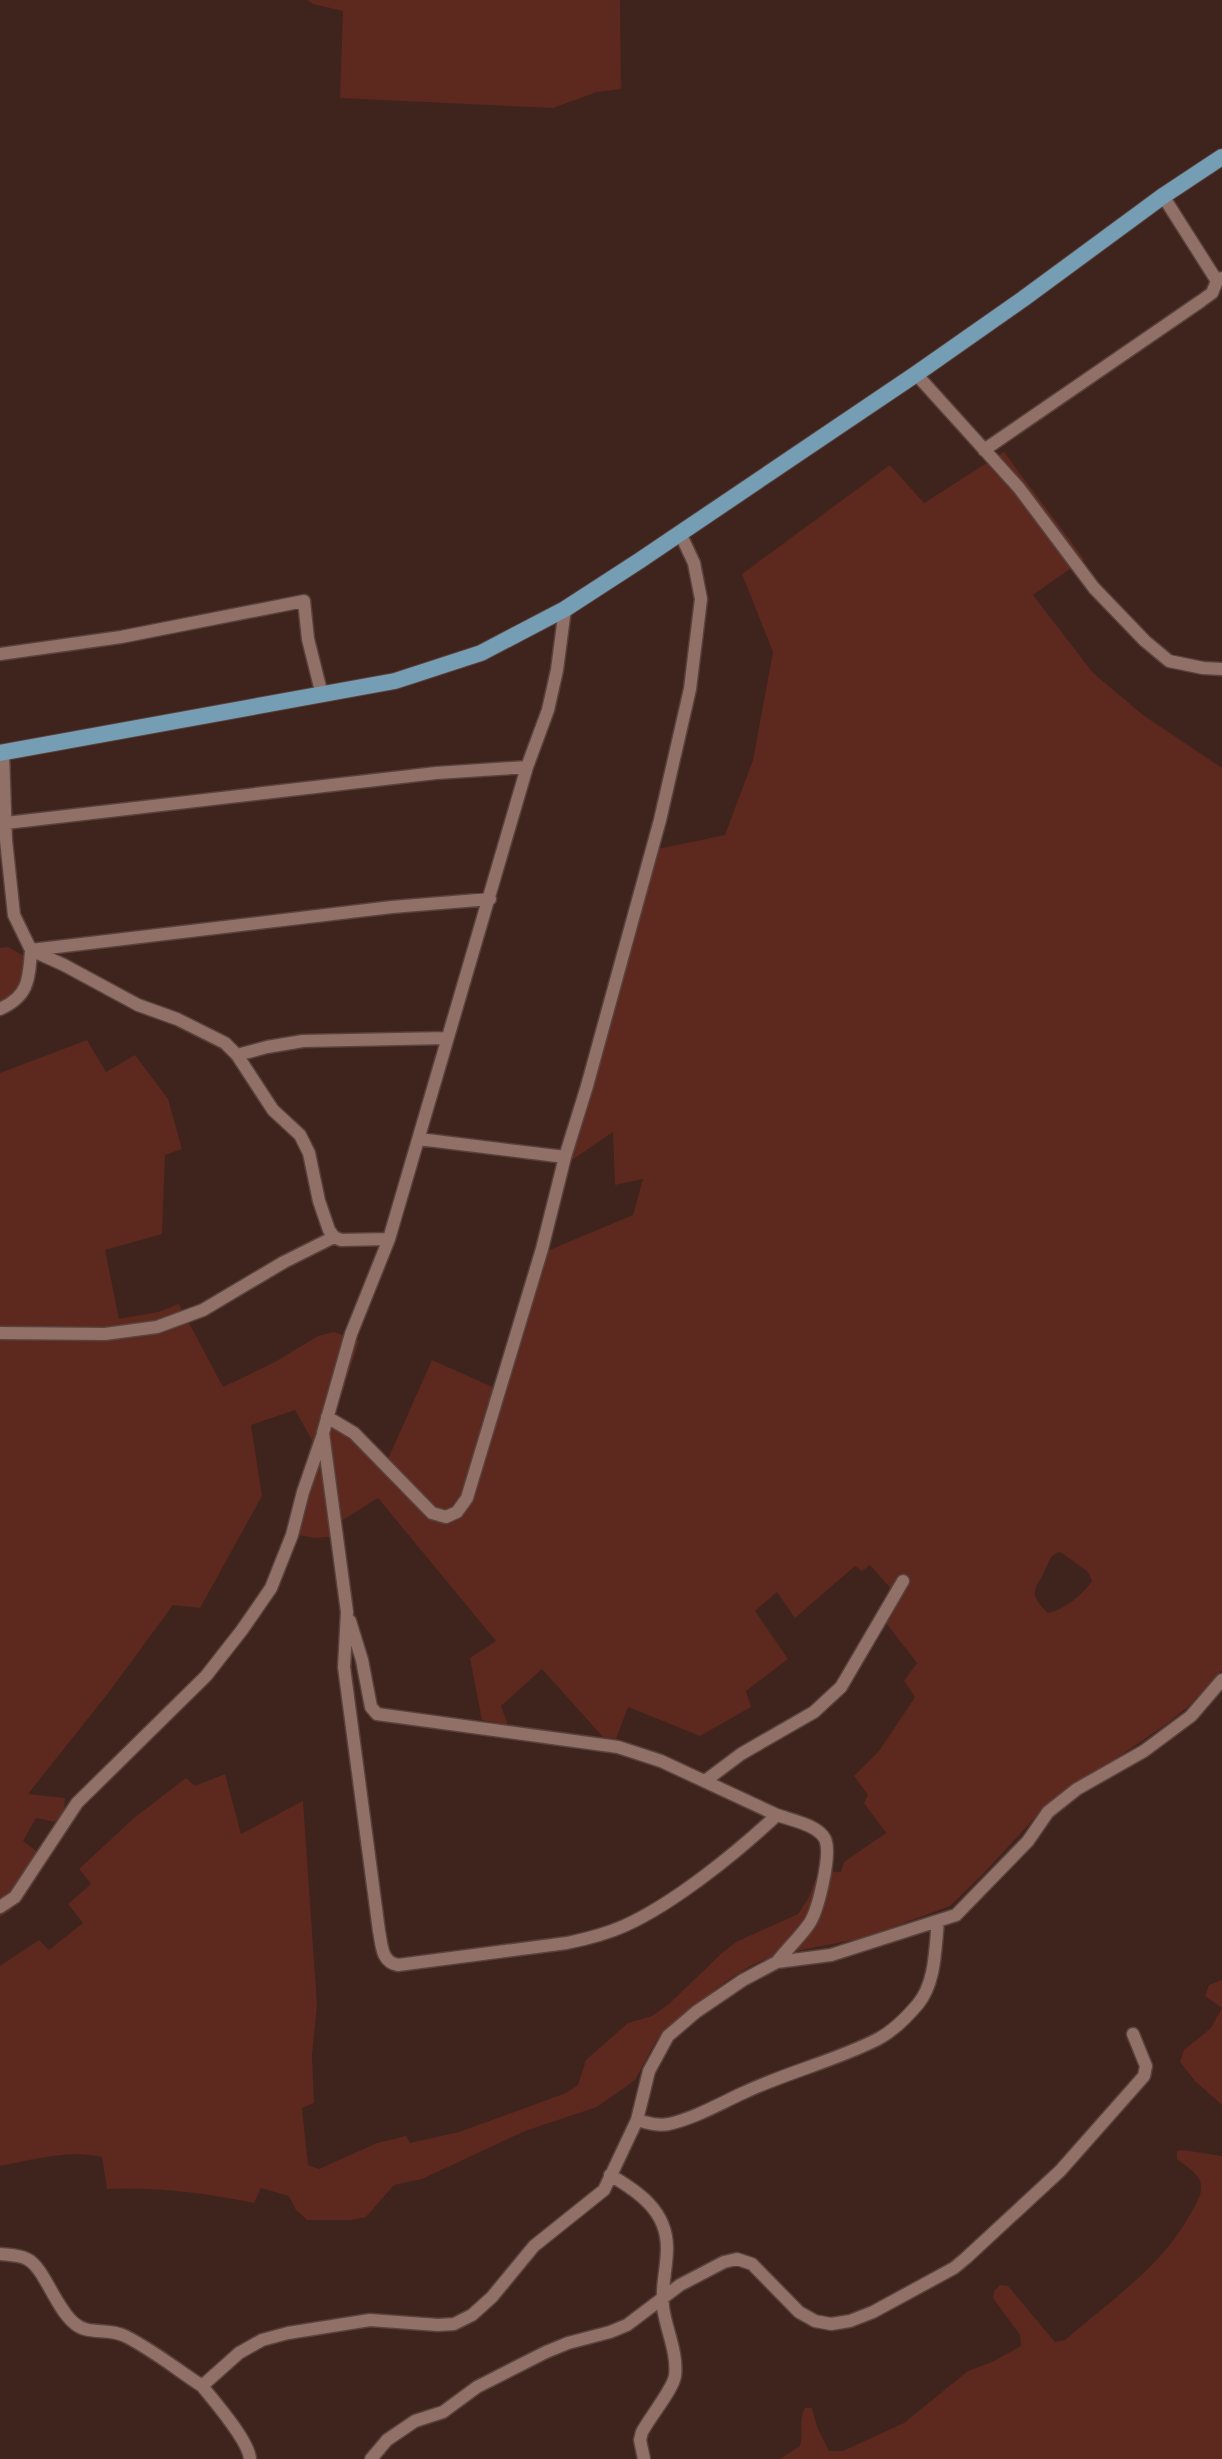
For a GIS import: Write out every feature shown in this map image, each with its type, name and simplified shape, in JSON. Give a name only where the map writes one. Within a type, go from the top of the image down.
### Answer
[{"type":"main road","points":[[2,753],[395,681],[481,653],[565,609],[680,533],[916,374],[1163,196],[1222,157]]},
{"type":"street","points":[[984,450],[1212,293],[1220,280],[1163,196]]},
{"type":"street","points":[[916,374],[1019,488],[1094,588],[1145,640],[1170,661],[1222,669]]},
{"type":"street","points":[[327,1417],[354,1433],[432,1513],[446,1517],[457,1512],[467,1499],[587,1086],[660,820],[690,689],[701,599],[694,564],[680,533]]},
{"type":"street","points":[[0,654],[121,637],[304,601],[308,639],[322,695]]},
{"type":"street","points":[[0,1907],[15,1897],[77,1803],[206,1676],[271,1588],[292,1535],[351,1334],[389,1239],[527,766],[548,710],[557,670],[565,609]]},
{"type":"street","points":[[0,1009],[13,1003],[28,985],[31,950],[14,915],[3,841],[6,823],[2,753]]},
{"type":"street","points":[[6,823],[436,773],[527,766]]},
{"type":"street","points":[[31,950],[392,907],[490,899]]},
{"type":"street","points":[[0,917],[14,915]]},
{"type":"street","points":[[31,950],[138,1005],[177,1019],[225,1043],[237,1055],[273,1110],[300,1135],[309,1153],[319,1201],[334,1237],[341,1240],[389,1239]]},
{"type":"street","points":[[237,1055],[303,1041],[446,1038]]},
{"type":"street","points":[[419,1139],[565,1157]]},
{"type":"street","points":[[0,1333],[105,1334],[157,1327],[203,1310],[284,1262],[334,1237]]},
{"type":"street","points":[[323,1433],[347,1612],[362,1660],[371,1707],[377,1714],[618,1747],[661,1761],[777,1815],[807,1825],[824,1838],[826,1843],[820,1896],[810,1923],[777,1962]]},
{"type":"street","points":[[705,1781],[741,1754],[814,1712],[841,1687],[903,1581]]},
{"type":"street","points":[[347,1612],[344,1667],[379,1931],[384,1958],[392,1964],[567,1943],[621,1927],[641,1918],[742,1847],[777,1815]]},
{"type":"street","points":[[202,2386],[239,2353],[262,2340],[288,2333],[370,2320],[446,2324],[472,2315],[492,2297],[534,2246],[604,2190],[637,2120],[649,2071],[668,2036],[696,2012],[743,1980],[777,1962],[831,1955],[956,1915],[1028,1841],[1048,1812],[1077,1789],[1144,1751],[1191,1716],[1222,1680]]},
{"type":"street","points":[[637,2120],[654,2125],[669,2124],[698,2115],[743,2093],[880,2038],[913,2009],[927,1987],[932,1970],[938,1921]]},
{"type":"street","points":[[371,2459],[387,2440],[415,2421],[443,2412],[477,2387],[546,2352],[627,2325],[700,2273],[724,2262],[737,2259],[752,2264],[799,2312],[831,2324],[850,2321],[873,2312],[954,2268],[1060,2171],[1144,2076],[1146,2066],[1133,2034]]},
{"type":"street","points":[[610,2175],[651,2204],[660,2216],[665,2231],[667,2249],[662,2298],[674,2350],[675,2378],[642,2432],[640,2440],[644,2459]]},
{"type":"street","points":[[0,2254],[28,2259],[46,2281],[62,2311],[76,2325],[86,2331],[111,2331],[124,2335],[157,2353],[202,2386],[244,2439],[250,2459]]},
{"type":"shaded area","points":[[307,0],[620,0],[621,89],[597,92],[553,108],[340,98],[343,11]]},
{"type":"shaded area","points":[[1004,452],[1084,559],[1033,595],[1093,673],[1143,715],[1222,768],[1222,1670],[1190,1705],[1168,1723],[1044,1808],[950,1906],[863,1938],[775,1955],[752,1965],[725,1982],[667,2029],[656,2041],[635,2080],[597,2107],[525,2131],[422,2179],[394,2185],[366,2217],[351,2220],[307,2220],[296,2210],[289,2196],[261,2188],[254,2203],[181,2192],[107,2189],[102,2157],[89,2155],[51,2156],[0,2166],[0,1966],[39,1940],[49,1950],[83,1923],[68,1904],[91,1884],[79,1869],[134,1818],[186,1778],[195,1786],[225,1774],[241,1834],[303,1801],[317,2005],[312,2055],[314,2103],[302,2108],[308,2165],[319,2169],[377,2143],[406,2136],[410,2143],[459,2132],[566,2093],[578,2085],[586,2060],[628,2023],[652,2016],[670,2003],[736,1942],[798,1914],[809,1897],[819,1871],[841,1872],[844,1862],[886,1833],[864,1803],[868,1795],[854,1776],[879,1751],[915,1697],[904,1681],[917,1663],[879,1614],[893,1591],[870,1565],[862,1571],[855,1566],[795,1618],[777,1592],[755,1611],[788,1659],[746,1691],[751,1707],[700,1736],[628,1707],[616,1739],[603,1737],[542,1669],[501,1706],[508,1725],[482,1720],[470,1658],[496,1641],[378,1498],[341,1521],[343,1536],[315,1538],[286,1533],[312,1440],[295,1410],[251,1425],[262,1496],[200,1608],[173,1605],[109,1692],[28,1794],[65,1798],[64,1810],[55,1822],[36,1818],[23,1841],[48,1860],[11,1910],[0,1917],[0,1073],[87,1040],[106,1072],[135,1055],[168,1099],[182,1149],[165,1155],[162,1234],[105,1250],[119,1319],[158,1312],[179,1304],[223,1387],[275,1362],[318,1336],[334,1332],[359,1341],[334,1418],[388,1459],[432,1360],[495,1388],[535,1256],[633,1215],[643,1179],[615,1185],[613,1132],[560,1168],[648,851],[725,835],[753,760],[773,652],[742,574],[890,465],[924,503]],"holes":[[[1060,1552],[1088,1572],[1092,1581],[1060,1609],[1048,1613],[1037,1600],[1036,1586],[1051,1558],[1057,1553]]]},
{"type":"shaded area","points":[[8,947],[35,962],[33,981],[22,999],[0,1013],[0,948]]},
{"type":"shaded area","points":[[1222,1980],[1222,2008],[1205,1996],[1209,1985]]},
{"type":"shaded area","points":[[1222,2008],[1222,2105],[1195,2081],[1180,2062],[1184,2050],[1210,2029]]},
{"type":"shaded area","points":[[1177,2151],[1222,2156],[1222,2459],[780,2459],[800,2446],[805,2408],[812,2408],[817,2427],[829,2451],[843,2451],[904,2423],[968,2371],[1021,2346],[1020,2335],[993,2298],[994,2291],[1000,2285],[1008,2286],[1055,2342],[1065,2340],[1135,2281],[1180,2231],[1196,2204],[1201,2189],[1196,2174],[1177,2159]]}]
